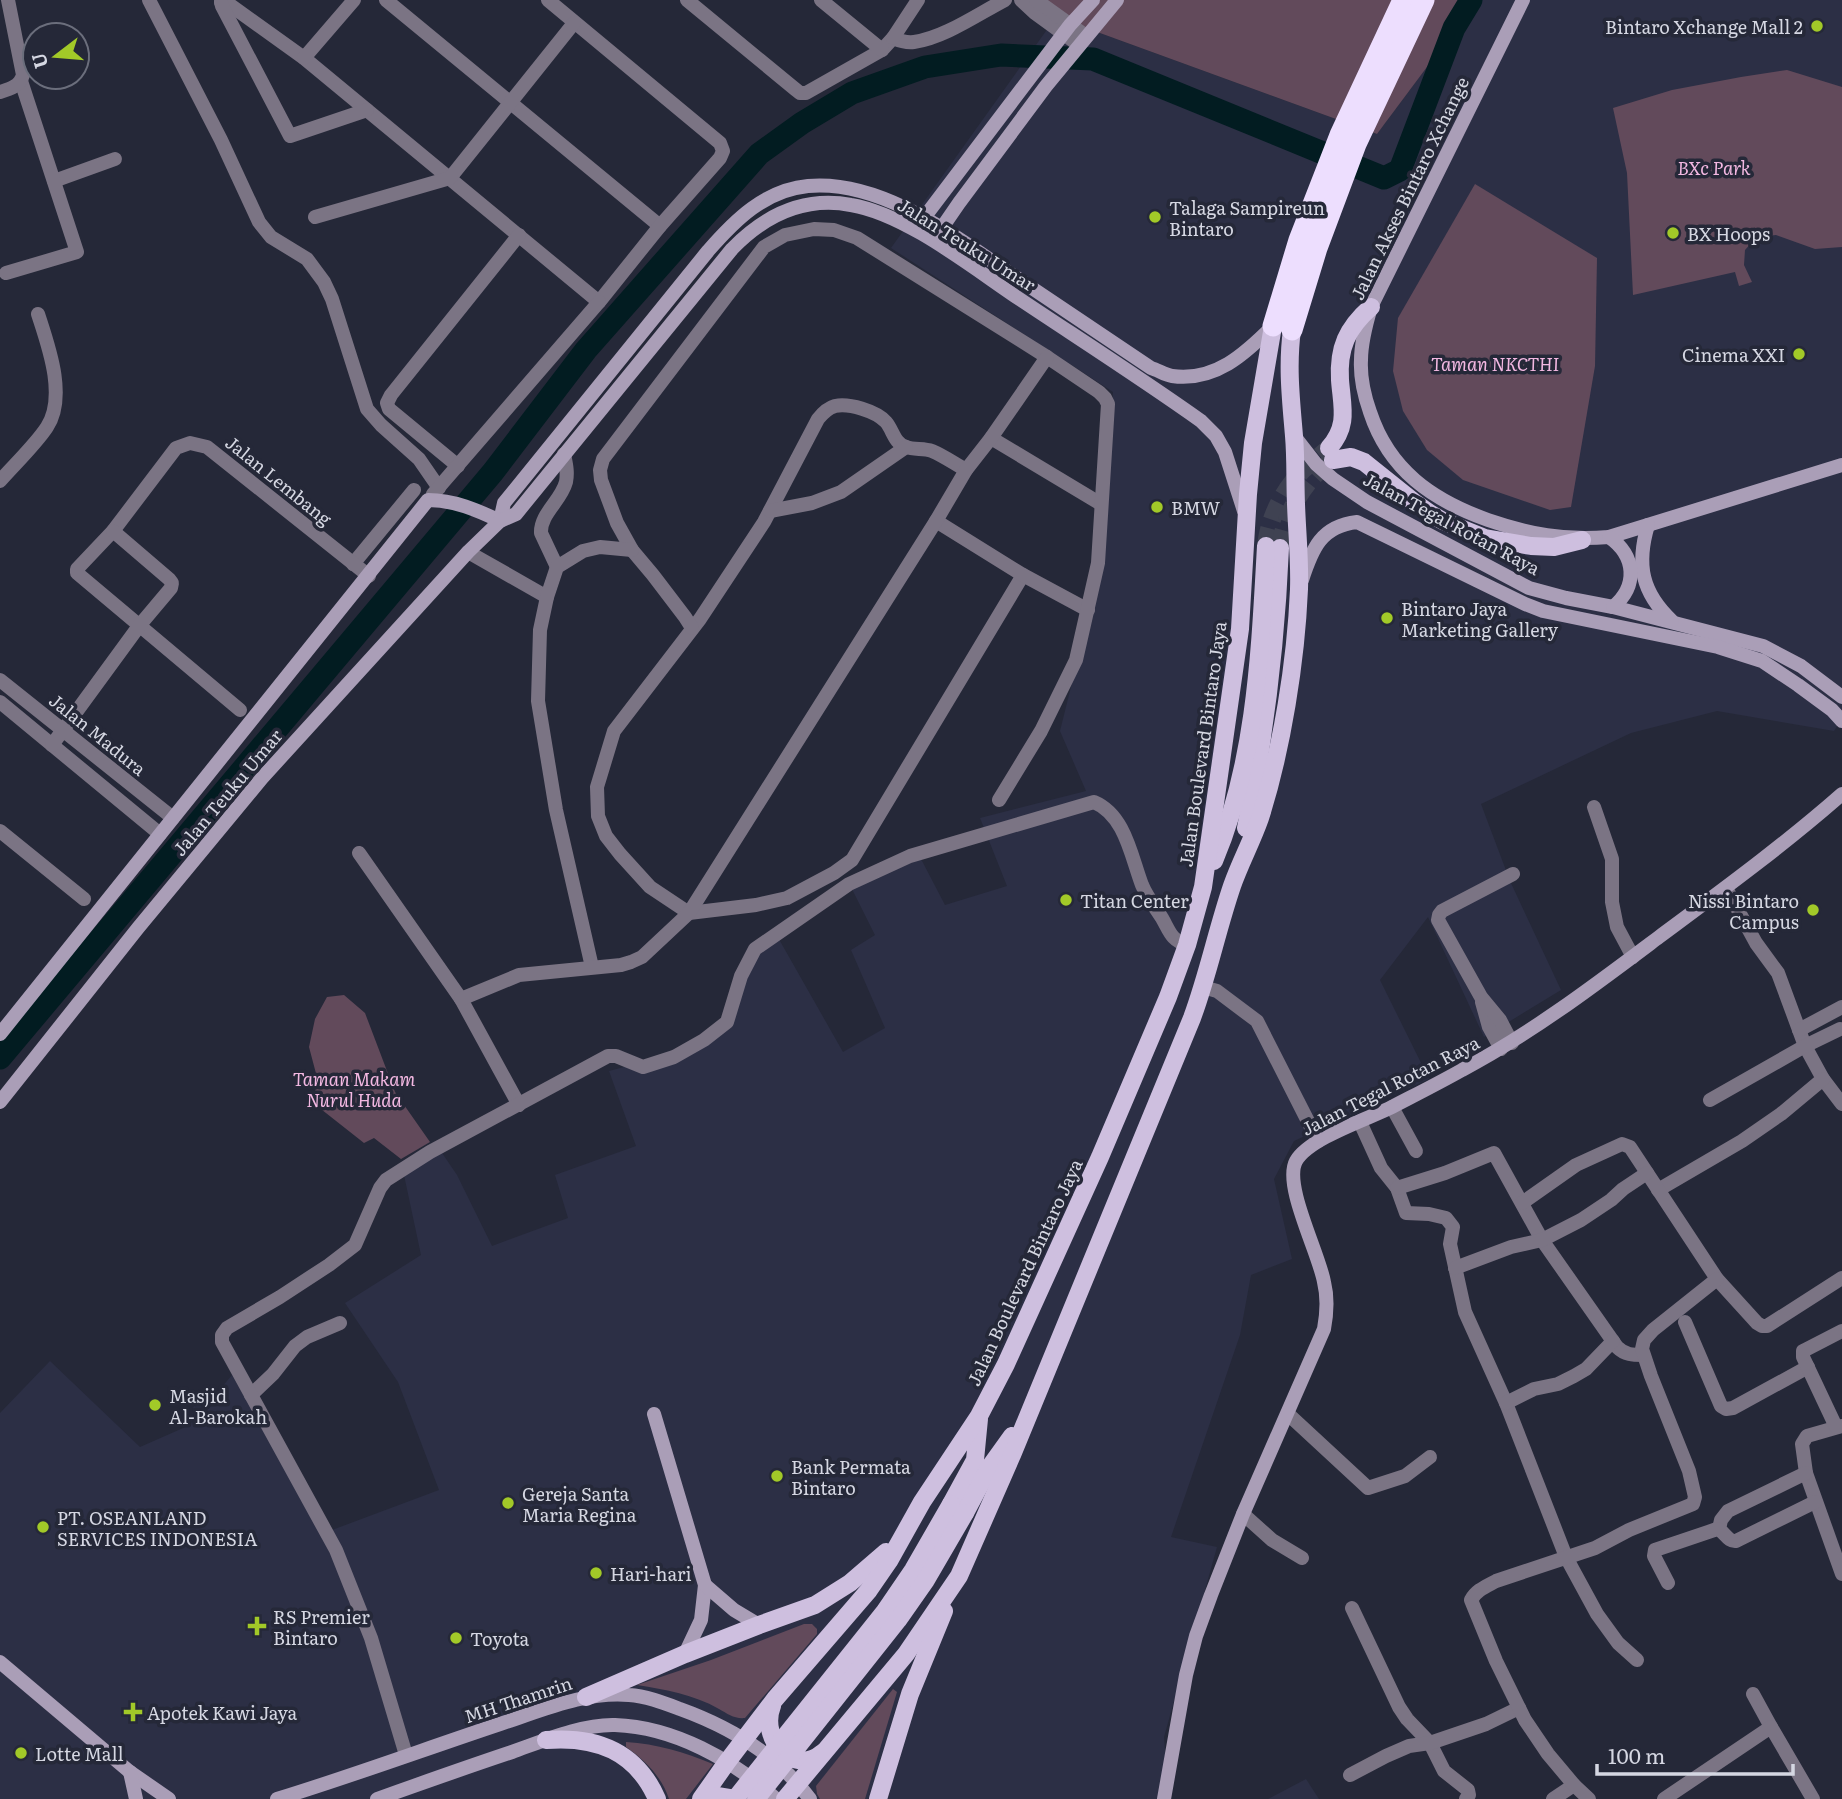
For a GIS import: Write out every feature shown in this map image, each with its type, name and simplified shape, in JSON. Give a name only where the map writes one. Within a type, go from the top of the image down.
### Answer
[{"type":"highway","points":[[1282,328],[1299,240],[1329,189],[1403,0]]},
{"type":"highway","points":[[1348,139],[1424,0]]},
{"type":"main road","points":[[915,230],[1064,33],[1093,0]]},
{"type":"main road","points":[[937,235],[1046,86],[1116,0]]},
{"type":"main road","name":"Jalan Akses Bintaro Xchange","points":[[1523,0],[1371,307],[1361,358],[1365,396],[1374,425],[1390,453],[1405,472],[1452,506],[1540,536],[1582,540],[1609,537],[1842,465]]},
{"type":"main road","name":"Jalan Teuku Umar","points":[[500,521],[504,503],[699,261],[734,222],[759,203],[778,193],[805,186],[833,185],[876,195],[923,217],[937,235],[1201,422],[1216,436],[1225,452],[1247,519]]},
{"type":"main road","name":"Jalan Teuku Umar","points":[[0,1102],[261,778],[468,552],[500,521],[516,513],[732,249],[762,223],[790,209],[829,203],[871,209],[915,230],[937,235],[1151,368],[1171,376],[1198,375],[1221,369],[1282,328]]},
{"type":"main road","points":[[1371,307],[1354,323],[1345,340],[1340,365],[1343,421],[1331,454],[1364,462],[1431,514],[1464,531],[1485,538],[1531,546],[1554,547],[1582,540]]},
{"type":"main road","name":"Jalan Boulevard Bintaro Jaya","points":[[785,1799],[906,1654],[959,1576],[1203,987],[1232,886],[1259,820],[1270,782],[1288,690],[1299,590],[1295,437],[1282,328]]},
{"type":"main road","name":"Jalan Boulevard Bintaro Jaya","points":[[704,1799],[727,1762],[775,1699],[869,1590],[889,1561],[922,1502],[979,1416],[1015,1345],[1152,1038],[1187,946],[1203,887],[1240,629],[1254,443],[1282,328]]},
{"type":"main road","name":"Jalan Tegal Rotan Raya","points":[[1295,437],[1324,471],[1367,502],[1529,588],[1613,607],[1762,662],[1798,685],[1842,720]]},
{"type":"main road","points":[[436,496],[500,521]]},
{"type":"main road","name":"Jalan Teuku Umar","points":[[0,1034],[436,496]]},
{"type":"main road","points":[[1299,590],[1319,540],[1343,523],[1357,522],[1357,505],[1367,502]]},
{"type":"main road","name":"Jalan Tegal Rotan Raya","points":[[1357,522],[1543,611],[1571,618],[1671,629],[1763,646],[1801,666],[1842,697]]},
{"type":"main road","points":[[1648,525],[1642,553],[1644,580],[1671,629]]},
{"type":"main road","points":[[1609,537],[1623,550],[1630,566],[1629,585],[1613,607]]},
{"type":"main road","points":[[1203,887],[1221,845],[1242,772],[1273,547],[1275,636],[1267,713],[1256,781],[1232,886]]},
{"type":"main road","name":"Jalan Tegal Rotan Raya","points":[[1164,1799],[1186,1675],[1196,1636],[1243,1514],[1288,1415],[1327,1316],[1324,1280],[1293,1184],[1297,1159],[1318,1141],[1392,1107],[1538,1026],[1726,888],[1842,794]]},
{"type":"main road","points":[[654,1414],[705,1585],[701,1620],[685,1654]]},
{"type":"main road","name":"Jalan Boulevard Bintaro Jaya","points":[[735,1799],[885,1611],[1028,1414]]},
{"type":"main road","name":"Jalan Boulevard Bintaro Jaya","points":[[756,1799],[898,1620],[932,1570],[975,1460],[979,1416]]},
{"type":"main road","points":[[586,1697],[685,1654],[816,1605],[839,1592],[902,1536]]},
{"type":"main road","points":[[878,1799],[910,1694],[959,1576]]},
{"type":"main road","points":[[705,1585],[734,1610],[759,1625]]},
{"type":"main road","points":[[0,1662],[130,1772],[169,1799]]},
{"type":"main road","name":"MH Thamrin","points":[[277,1799],[586,1697],[629,1695],[664,1703],[704,1718],[744,1740],[765,1754],[798,1783],[810,1799]]},
{"type":"main road","points":[[775,1699],[768,1718],[772,1738],[777,1747],[794,1758],[808,1760],[818,1757],[827,1749]]},
{"type":"main road","points":[[377,1799],[546,1740],[581,1730],[613,1725],[646,1729],[709,1752],[749,1776],[776,1799]]},
{"type":"main road","points":[[546,1740],[582,1740],[608,1747],[640,1771],[657,1799]]},
{"type":"main road","points":[[130,1772],[136,1799]]},
{"type":"main road","points":[[704,1799],[717,1796],[735,1799]]},
{"type":"street","points":[[8,0],[21,60]]},
{"type":"street","points":[[149,0],[221,140],[259,222],[271,237],[307,259],[324,282],[368,409],[381,425],[419,458],[436,496],[458,466],[599,302],[660,226],[720,158],[723,151],[720,143],[548,0]]},
{"type":"street","points":[[304,58],[354,0]]},
{"type":"street","points":[[386,0],[660,226]]},
{"type":"street","points":[[687,0],[800,93],[806,93],[882,50],[918,0]]},
{"type":"street","points":[[821,0],[882,50]]},
{"type":"street","points":[[893,38],[904,42],[925,39],[945,32],[1005,0]]},
{"type":"street","points":[[1021,0],[1080,44]]},
{"type":"street","points":[[1035,0],[1064,33]]},
{"type":"street","points":[[367,110],[290,136],[221,2],[226,2],[304,58],[519,235],[599,302]]},
{"type":"street","points":[[315,217],[450,178],[574,23]]},
{"type":"street","points":[[0,92],[21,81]]},
{"type":"street","points":[[6,273],[77,251],[24,91]]},
{"type":"street","points":[[54,181],[115,159]]},
{"type":"street","points":[[692,628],[632,551],[617,523],[601,480],[603,459],[764,247],[785,234],[814,229],[834,230],[857,238],[1047,357],[1099,392],[1108,404],[1098,563],[1076,660],[1041,731],[999,800]]},
{"type":"street","points":[[458,466],[389,409],[387,403],[519,235]]},
{"type":"street","points":[[0,481],[49,425],[55,405],[56,383],[49,347],[38,314]]},
{"type":"street","points":[[461,999],[519,975],[621,965],[642,957],[689,913],[936,522],[966,470],[1047,357]]},
{"type":"street","points":[[966,470],[933,452],[898,443],[886,422],[870,411],[833,407],[818,419],[770,511],[700,619],[614,731],[597,787],[598,816],[606,836],[650,887],[689,913],[756,905],[787,898],[834,873],[852,860],[1023,575]]},
{"type":"street","points":[[991,438],[1101,504]]},
{"type":"street","name":"Jalan Lembang","points":[[240,710],[77,573],[79,566],[113,531],[176,448],[190,443],[207,447],[369,576]]},
{"type":"street","points":[[770,511],[812,503],[841,492],[906,447]]},
{"type":"street","points":[[557,567],[541,533],[541,527],[565,484],[567,471],[564,454]]},
{"type":"street","points":[[354,564],[414,490]]},
{"type":"street","points":[[936,522],[1023,575],[1088,610]]},
{"type":"street","points":[[52,746],[139,626],[168,594],[172,583],[113,531]]},
{"type":"street","points":[[592,967],[556,810],[538,701],[540,630],[557,567],[583,551],[600,547],[632,551]]},
{"type":"street","points":[[468,552],[547,597]]},
{"type":"street","name":"Jalan Madura","points":[[0,680],[173,818]]},
{"type":"street","points":[[0,702],[160,834]]},
{"type":"street","points":[[406,1755],[371,1638],[336,1550],[222,1342],[222,1335],[227,1328],[280,1297],[355,1245],[380,1188],[386,1181],[430,1153],[608,1056],[616,1056],[643,1067],[674,1057],[704,1040],[727,1022],[741,976],[755,949],[849,884],[910,856],[1094,802],[1105,807],[1115,817],[1144,889],[1176,941],[1187,946]]},
{"type":"street","points":[[1594,807],[1612,859],[1612,902],[1617,927],[1633,957]]},
{"type":"street","points":[[1,835],[84,899]]},
{"type":"street","points":[[359,853],[461,999],[519,1105]]},
{"type":"street","points":[[1506,1046],[1500,1020],[1481,997],[1438,920],[1442,911],[1513,874]]},
{"type":"street","points":[[1726,888],[1756,943],[1778,972],[1805,1046],[1823,1079],[1840,1097]]},
{"type":"street","points":[[1203,987],[1217,991],[1257,1021],[1318,1141]]},
{"type":"street","points":[[1799,1030],[1842,1007]]},
{"type":"street","points":[[1710,1100],[1805,1046],[1840,1030]]},
{"type":"street","points":[[1658,1190],[1742,1141],[1782,1114],[1823,1079]]},
{"type":"street","points":[[1392,1107],[1416,1151]]},
{"type":"street","points":[[1360,1122],[1381,1168],[1397,1188],[1406,1213],[1446,1218],[1453,1227],[1450,1244],[1465,1312],[1506,1403],[1566,1556],[1597,1615],[1618,1643],[1637,1660]]},
{"type":"street","points":[[1521,1203],[1576,1165],[1622,1144],[1630,1147],[1717,1279],[1757,1323],[1767,1326],[1842,1278]]},
{"type":"street","points":[[1397,1188],[1445,1173],[1494,1153],[1542,1240],[1613,1341],[1622,1352],[1643,1355]]},
{"type":"street","points":[[1455,1268],[1511,1247],[1542,1240],[1581,1220],[1647,1173]]},
{"type":"street","points":[[1589,1799],[1548,1754],[1525,1720],[1496,1661],[1471,1600],[1484,1587],[1595,1548],[1629,1530],[1690,1506],[1695,1500],[1689,1471],[1642,1349],[1644,1340],[1653,1329],[1717,1279]]},
{"type":"street","points":[[1685,1322],[1721,1406],[1726,1409],[1733,1408],[1808,1367]]},
{"type":"street","points":[[251,1395],[273,1374],[295,1346],[307,1337],[340,1323]]},
{"type":"street","points":[[1842,1331],[1803,1352],[1803,1357],[1839,1426],[1807,1436],[1802,1456],[1805,1473],[1842,1574]]},
{"type":"street","points":[[1506,1403],[1534,1389],[1558,1384],[1574,1376],[1586,1369],[1613,1341]]},
{"type":"street","points":[[1288,1415],[1367,1488],[1405,1476],[1430,1457]]},
{"type":"street","points":[[1719,1529],[1721,1520],[1728,1511],[1805,1473]]},
{"type":"street","points":[[1719,1529],[1730,1540],[1736,1541],[1815,1502]]},
{"type":"street","points":[[1243,1514],[1272,1540],[1302,1558]]},
{"type":"street","points":[[1668,1583],[1654,1556],[1656,1550],[1719,1529]]},
{"type":"street","points":[[1352,1608],[1399,1707],[1430,1743],[1444,1771],[1468,1790],[1466,1799]]},
{"type":"street","points":[[1754,1694],[1813,1799]]},
{"type":"street","points":[[1350,1775],[1409,1746],[1430,1743],[1486,1724],[1519,1708]]},
{"type":"street","points":[[1664,1799],[1771,1727]]},
{"type":"street","points":[[1553,1799],[1574,1785]]},
{"type":"shaded area","points":[[1477,0],[1842,0],[1842,719],[1834,731],[1717,711],[1631,733],[1481,804],[1510,881],[1561,990],[1484,1037],[1428,917],[1380,980],[1429,1079],[1294,1141],[1274,1179],[1292,1259],[1251,1275],[1240,1335],[1171,1537],[1217,1547],[1164,1737],[1169,1799],[0,1799],[0,1413],[50,1361],[140,1447],[190,1425],[194,1405],[216,1394],[232,1375],[324,1533],[439,1490],[398,1382],[345,1303],[421,1255],[404,1175],[440,1150],[457,1175],[492,1246],[568,1218],[555,1175],[636,1146],[609,1071],[673,1054],[727,1022],[744,969],[776,934],[843,1052],[885,1028],[851,950],[875,935],[851,887],[921,859],[945,905],[1007,886],[980,818],[1086,791],[1060,731],[1100,570],[1113,392],[891,248],[1056,17],[1377,134]]},
{"type":"shaded area","points":[[1306,1779],[1319,1799],[1268,1799]]},
{"type":"green space","points":[[1046,0],[1477,0],[1377,134],[1056,17]]},
{"type":"green space","name":"BXc Park","points":[[1787,70],[1842,87],[1842,247],[1815,249],[1776,235],[1767,236],[1754,240],[1745,250],[1744,265],[1752,282],[1739,286],[1735,272],[1633,295],[1627,173],[1613,108],[1672,90]]},
{"type":"green space","name":"Taman NKCTHI","points":[[1475,184],[1597,258],[1595,366],[1571,507],[1550,510],[1463,480],[1427,450],[1403,411],[1393,371],[1398,318]]},
{"type":"green space","name":"Taman Makam Nurul Huda","points":[[344,995],[365,1013],[395,1092],[430,1142],[401,1159],[374,1138],[364,1143],[312,1102],[318,1081],[309,1047],[315,1019],[327,997]]},
{"type":"green space","points":[[804,1624],[812,1624],[817,1629],[817,1634],[745,1718],[731,1716],[689,1696],[637,1685],[711,1660]]},
{"type":"green space","points":[[893,1689],[897,1692],[865,1799],[820,1799],[816,1786]]},
{"type":"green space","points":[[626,1742],[670,1749],[713,1764],[686,1799],[669,1799],[657,1776],[626,1747]]},
{"type":"waterway","points":[[0,1058],[493,472],[586,350],[759,154],[802,123],[852,93],[925,67],[1001,55],[1093,59],[1384,178],[1400,170],[1454,28],[1471,0]]},
{"type":"tunnel","points":[[1266,546],[1270,525],[1284,495],[1304,469],[1329,448]]},
{"type":"tunnel","points":[[1280,548],[1296,500],[1311,479],[1330,462]]},
{"type":"place","name":"Bintaro Xchange Mall 2","points":[[1817,26]]},
{"type":"place","name":"Talaga Sampireun Bintaro","points":[[1155,217]]},
{"type":"place","name":"BX Hoops","points":[[1673,233]]},
{"type":"place","name":"Cinema XXI","points":[[1799,354]]},
{"type":"place","name":"BMW","points":[[1157,507]]},
{"type":"place","name":"Bintaro Jaya Marketing Gallery","points":[[1387,618]]},
{"type":"place","name":"Titan Center","points":[[1066,900]]},
{"type":"place","name":"Nissi Bintaro Campus","points":[[1813,910]]},
{"type":"place","name":"Masjid Al-Barokah","points":[[155,1405]]},
{"type":"place","name":"Bank Permata Bintaro","points":[[777,1476]]},
{"type":"place","name":"Gereja Santa Maria Regina","points":[[508,1503]]},
{"type":"place","name":"PT. OSEANLAND SERVICES INDONESIA","points":[[43,1527]]},
{"type":"place","name":"Hari-hari","points":[[596,1573]]},
{"type":"place","name":"RS Premier Bintaro","points":[[257,1626]]},
{"type":"place","name":"Toyota","points":[[456,1638]]},
{"type":"place","name":"Apotek Kawi Jaya","points":[[133,1712]]},
{"type":"place","name":"Lotte Mall","points":[[21,1753]]}]
